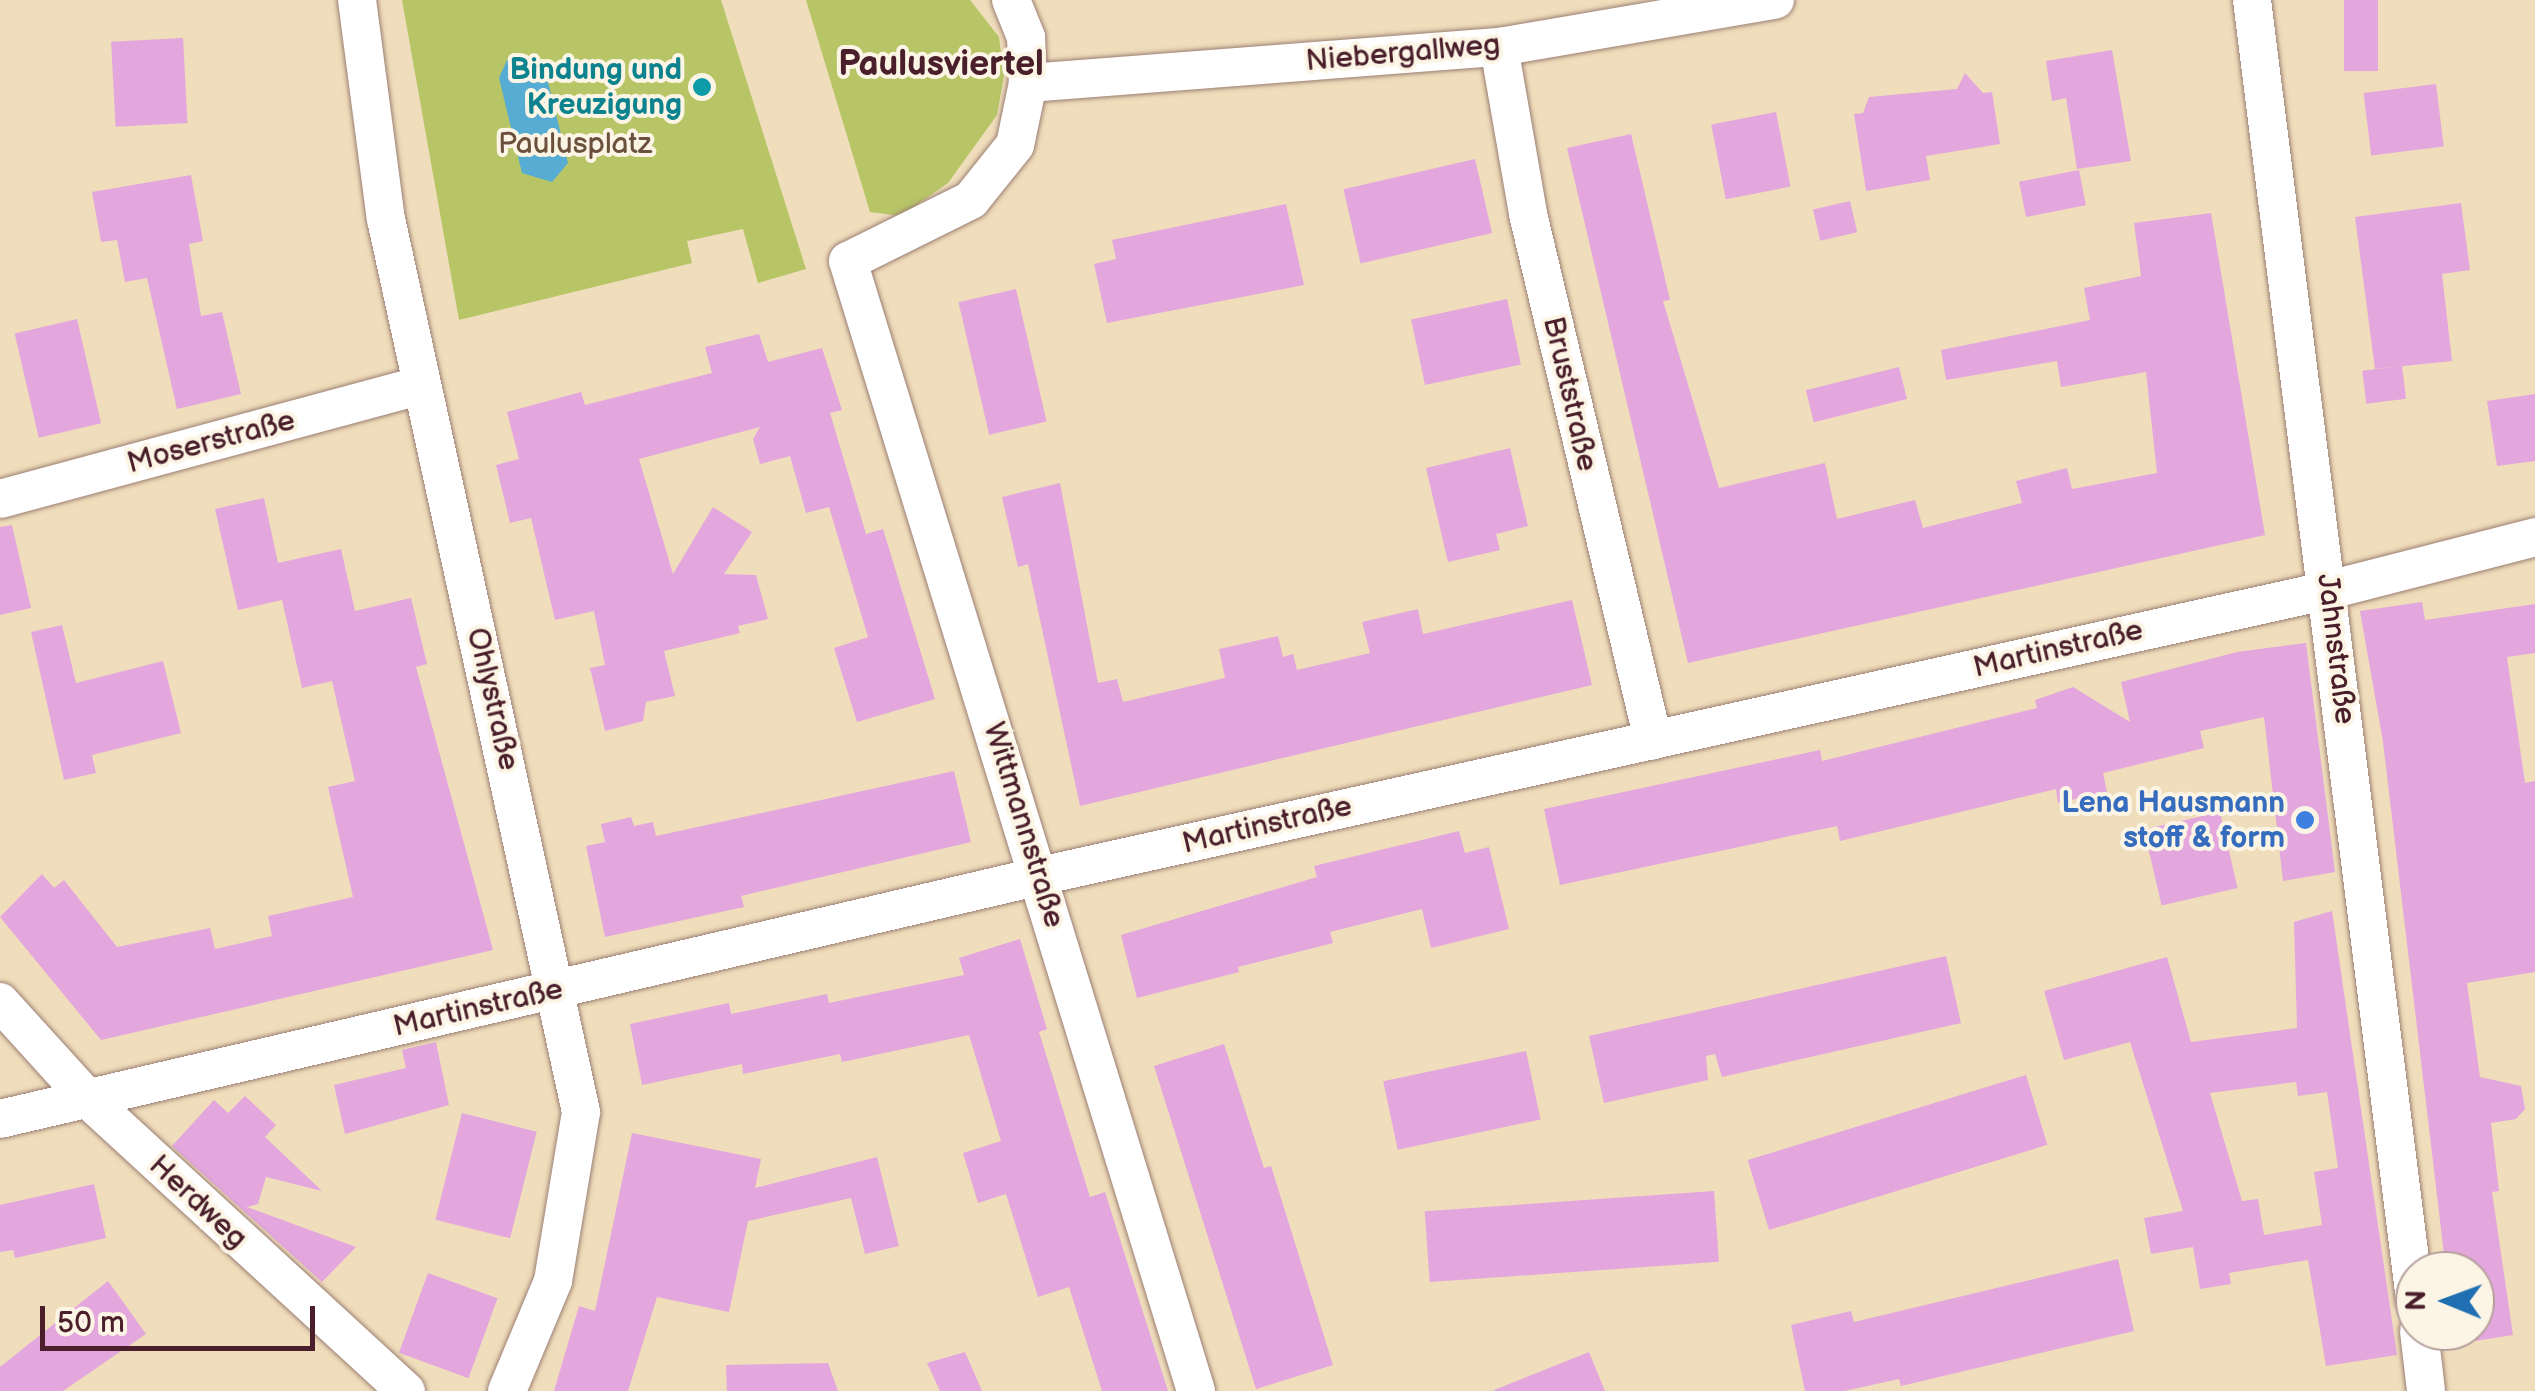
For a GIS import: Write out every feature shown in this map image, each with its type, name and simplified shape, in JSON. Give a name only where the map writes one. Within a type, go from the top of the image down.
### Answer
[{"type":"street","name":"Ohlystraße","points":[[357,0],[386,219],[559,988],[581,1112],[579,1152],[553,1281],[507,1391]]},
{"type":"street","points":[[1011,0],[1026,37],[1028,83]]},
{"type":"street","name":"Niebergallweg","points":[[1028,83],[1499,47],[1774,0]]},
{"type":"street","name":"Jahnstraße","points":[[2252,0],[2409,1251]]},
{"type":"street","name":"Bruststraße","points":[[1499,47],[1528,214],[1652,740]]},
{"type":"street","name":"Wittmannstraße","points":[[1028,83],[1014,145],[971,200],[848,261],[1196,1391]]},
{"type":"street","name":"Moserstraße","points":[[0,500],[422,385]]},
{"type":"street","name":"Martinstraße","points":[[0,1119],[1040,876],[2329,590],[2535,536]]},
{"type":"street","name":"Herdweg","points":[[0,1002],[88,1099],[406,1391]]},
{"type":"street","points":[[2420,1351],[2421,1390]]},
{"type":"green space","name":"Paulusplatz","points":[[402,0],[721,0],[806,269],[758,283],[743,229],[687,241],[692,263],[459,320]]},
{"type":"green space","points":[[806,0],[970,0],[999,37],[1004,76],[997,115],[948,183],[901,216],[870,212]]},
{"type":"water","points":[[526,55],[544,66],[568,163],[552,182],[522,173],[499,78],[507,60]]},
{"type":"building","points":[[2344,0],[2378,0],[2378,71],[2344,71]]},
{"type":"building","points":[[183,38],[187,123],[116,127],[111,42]]},
{"type":"building","points":[[2112,50],[2131,161],[2077,169],[2066,98],[2052,101],[2046,61]]},
{"type":"building","points":[[1965,73],[1983,93],[1992,92],[2000,144],[1926,156],[1930,180],[1866,191],[1854,114],[1863,113],[1869,97],[1957,89]]},
{"type":"building","points":[[2436,84],[2444,147],[2371,155],[2364,93]]},
{"type":"building","points":[[1776,112],[1791,187],[1726,199],[1711,125]]},
{"type":"building","points":[[1631,134],[1670,300],[1663,301],[1719,488],[1825,463],[1837,519],[1915,500],[1923,528],[2022,503],[2016,481],[2067,468],[2072,489],[2157,473],[2146,372],[2061,387],[2057,361],[1946,380],[1941,350],[2090,320],[2084,288],[2141,276],[2134,223],[2211,213],[2265,535],[1688,663],[1567,148]]},
{"type":"building","points":[[1475,159],[1492,233],[1361,263],[1343,189]]},
{"type":"building","points":[[2079,170],[2086,205],[2026,217],[2019,182]]},
{"type":"building","points":[[191,175],[203,241],[189,244],[201,316],[222,312],[241,394],[177,409],[147,278],[125,282],[117,240],[101,242],[92,192]]},
{"type":"building","points":[[1850,201],[1857,232],[1820,241],[1813,210]]},
{"type":"building","points":[[2461,203],[2470,270],[2442,274],[2452,361],[2375,369],[2355,217]]},
{"type":"building","points":[[1286,204],[1304,285],[1107,323],[1094,264],[1116,259],[1112,240]]},
{"type":"building","points":[[1016,289],[1047,422],[989,435],[959,302]]},
{"type":"building","points":[[1507,299],[1521,365],[1425,385],[1411,319]]},
{"type":"building","points":[[77,319],[101,423],[39,438],[15,333]]},
{"type":"building","points":[[759,334],[768,362],[822,348],[842,410],[830,413],[866,534],[883,529],[935,699],[857,722],[834,648],[868,637],[829,507],[806,513],[790,456],[760,464],[753,439],[760,427],[639,459],[673,574],[713,507],[752,532],[724,574],[756,575],[768,619],[738,626],[740,633],[664,651],[675,696],[646,702],[643,721],[605,731],[590,668],[605,665],[594,611],[555,620],[531,518],[510,523],[496,465],[519,459],[507,412],[581,392],[585,405],[712,373],[705,347]]},
{"type":"building","points":[[2402,366],[2406,399],[2366,404],[2362,371]]},
{"type":"building","points":[[1899,367],[1907,399],[1814,422],[1806,390]]},
{"type":"building","points":[[2535,394],[2535,461],[2497,466],[2487,401]]},
{"type":"building","points":[[1510,448],[1528,526],[1496,534],[1500,550],[1448,562],[1426,468]]},
{"type":"building","points":[[1060,483],[1098,683],[1117,679],[1123,702],[1225,678],[1219,649],[1278,636],[1283,657],[1293,654],[1297,670],[1370,653],[1362,622],[1418,609],[1423,634],[1572,600],[1592,685],[1080,806],[1028,564],[1018,567],[1002,497]]},
{"type":"building","points":[[264,498],[278,563],[341,549],[355,611],[411,598],[427,664],[416,667],[493,950],[101,1040],[0,917],[42,874],[54,888],[64,880],[117,947],[210,928],[215,949],[272,936],[268,916],[353,897],[328,787],[355,781],[332,681],[302,688],[282,600],[238,610],[215,509]]},
{"type":"building","points":[[12,525],[31,608],[0,615],[0,527]]},
{"type":"building","points":[[2422,602],[2425,620],[2535,604],[2535,653],[2507,657],[2525,783],[2535,781],[2535,972],[2467,983],[2480,1077],[2521,1086],[2525,1109],[2516,1119],[2491,1123],[2499,1191],[2492,1192],[2513,1335],[2495,1338],[2495,1251],[2444,1251],[2383,742],[2360,611]]},
{"type":"building","points":[[62,625],[76,683],[163,661],[181,733],[92,755],[96,773],[64,780],[31,632]]},
{"type":"building","points":[[2306,643],[2335,872],[2283,881],[2264,717],[2200,731],[2204,748],[2103,773],[2107,792],[2058,803],[2056,789],[1840,841],[1837,826],[1560,885],[1544,809],[1820,750],[1822,761],[2037,708],[2035,700],[2073,687],[2130,722],[2121,682],[2237,652]]},
{"type":"building","points":[[954,771],[971,842],[741,896],[744,907],[605,937],[586,846],[605,842],[601,824],[631,817],[634,826],[653,822],[656,836]]},
{"type":"building","points":[[2220,812],[2238,888],[2162,906],[2144,830]]},
{"type":"building","points":[[1459,831],[1465,853],[1489,847],[1509,929],[1431,948],[1422,909],[1330,932],[1333,943],[1137,998],[1121,935],[1317,877],[1314,866]]},
{"type":"building","points":[[2332,911],[2397,1355],[2326,1366],[2308,1260],[2229,1273],[2231,1284],[2200,1289],[2193,1247],[2151,1254],[2144,1218],[2183,1211],[2130,1042],[2064,1060],[2044,991],[2167,957],[2191,1042],[2297,1028],[2294,922]],"holes":[[[2296,1082],[2298,1096],[2327,1092],[2338,1168],[2314,1172],[2322,1225],[2264,1235],[2258,1199],[2242,1201],[2210,1093]]]},
{"type":"building","points":[[1020,939],[1047,1029],[1039,1032],[1090,1197],[1105,1192],[1168,1391],[1102,1391],[1069,1287],[1038,1297],[1006,1194],[978,1203],[963,1153],[1001,1141],[969,1035],[842,1062],[840,1054],[743,1074],[742,1064],[642,1085],[630,1024],[729,1003],[731,1014],[827,994],[829,1003],[964,975],[959,958]]},
{"type":"building","points":[[1946,956],[1961,1023],[1722,1077],[1715,1054],[1706,1056],[1708,1080],[1604,1103],[1589,1036]]},
{"type":"building","points":[[436,1042],[449,1105],[345,1134],[334,1085],[406,1068],[402,1050]]},
{"type":"building","points":[[1224,1044],[1264,1168],[1271,1166],[1333,1365],[1256,1389],[1154,1066]]},
{"type":"building","points":[[1526,1051],[1541,1119],[1398,1150],[1383,1081]]},
{"type":"building","points":[[2026,1075],[2047,1145],[1769,1230],[1748,1160]]},
{"type":"building","points":[[245,1096],[276,1125],[265,1137],[322,1191],[266,1177],[258,1204],[247,1207],[356,1247],[322,1282],[172,1146],[214,1100],[228,1113]]},
{"type":"building","points":[[462,1113],[537,1132],[510,1238],[435,1220]]},
{"type":"building","points":[[632,1133],[761,1159],[755,1188],[877,1157],[899,1246],[865,1254],[851,1198],[748,1221],[729,1312],[657,1297],[628,1391],[554,1391],[579,1306],[595,1311]]},
{"type":"building","points":[[94,1184],[106,1238],[15,1258],[13,1250],[0,1252],[0,1205]]},
{"type":"building","points":[[1714,1191],[1719,1262],[1430,1282],[1425,1211]]},
{"type":"building","points":[[2118,1259],[2134,1331],[1901,1386],[1899,1379],[1844,1391],[1805,1391],[1791,1325],[1851,1311],[1854,1322]]},
{"type":"building","points":[[428,1273],[498,1298],[468,1378],[399,1353]]},
{"type":"building","points":[[108,1281],[146,1334],[63,1391],[0,1391],[0,1367]]},
{"type":"building","points":[[965,1352],[982,1391],[940,1391],[927,1363]]},
{"type":"building","points":[[1589,1352],[1605,1391],[1494,1390]]},
{"type":"building","points":[[828,1363],[838,1391],[727,1391],[726,1365]]},
{"type":"place","name":"Bindung und Kreuzigung","points":[[702,87]]},
{"type":"place","name":"Lena Hausmann stoff & form","points":[[2305,820]]},
{"type":"district","name":"Paulusviertel","points":[[941,65]]}]
